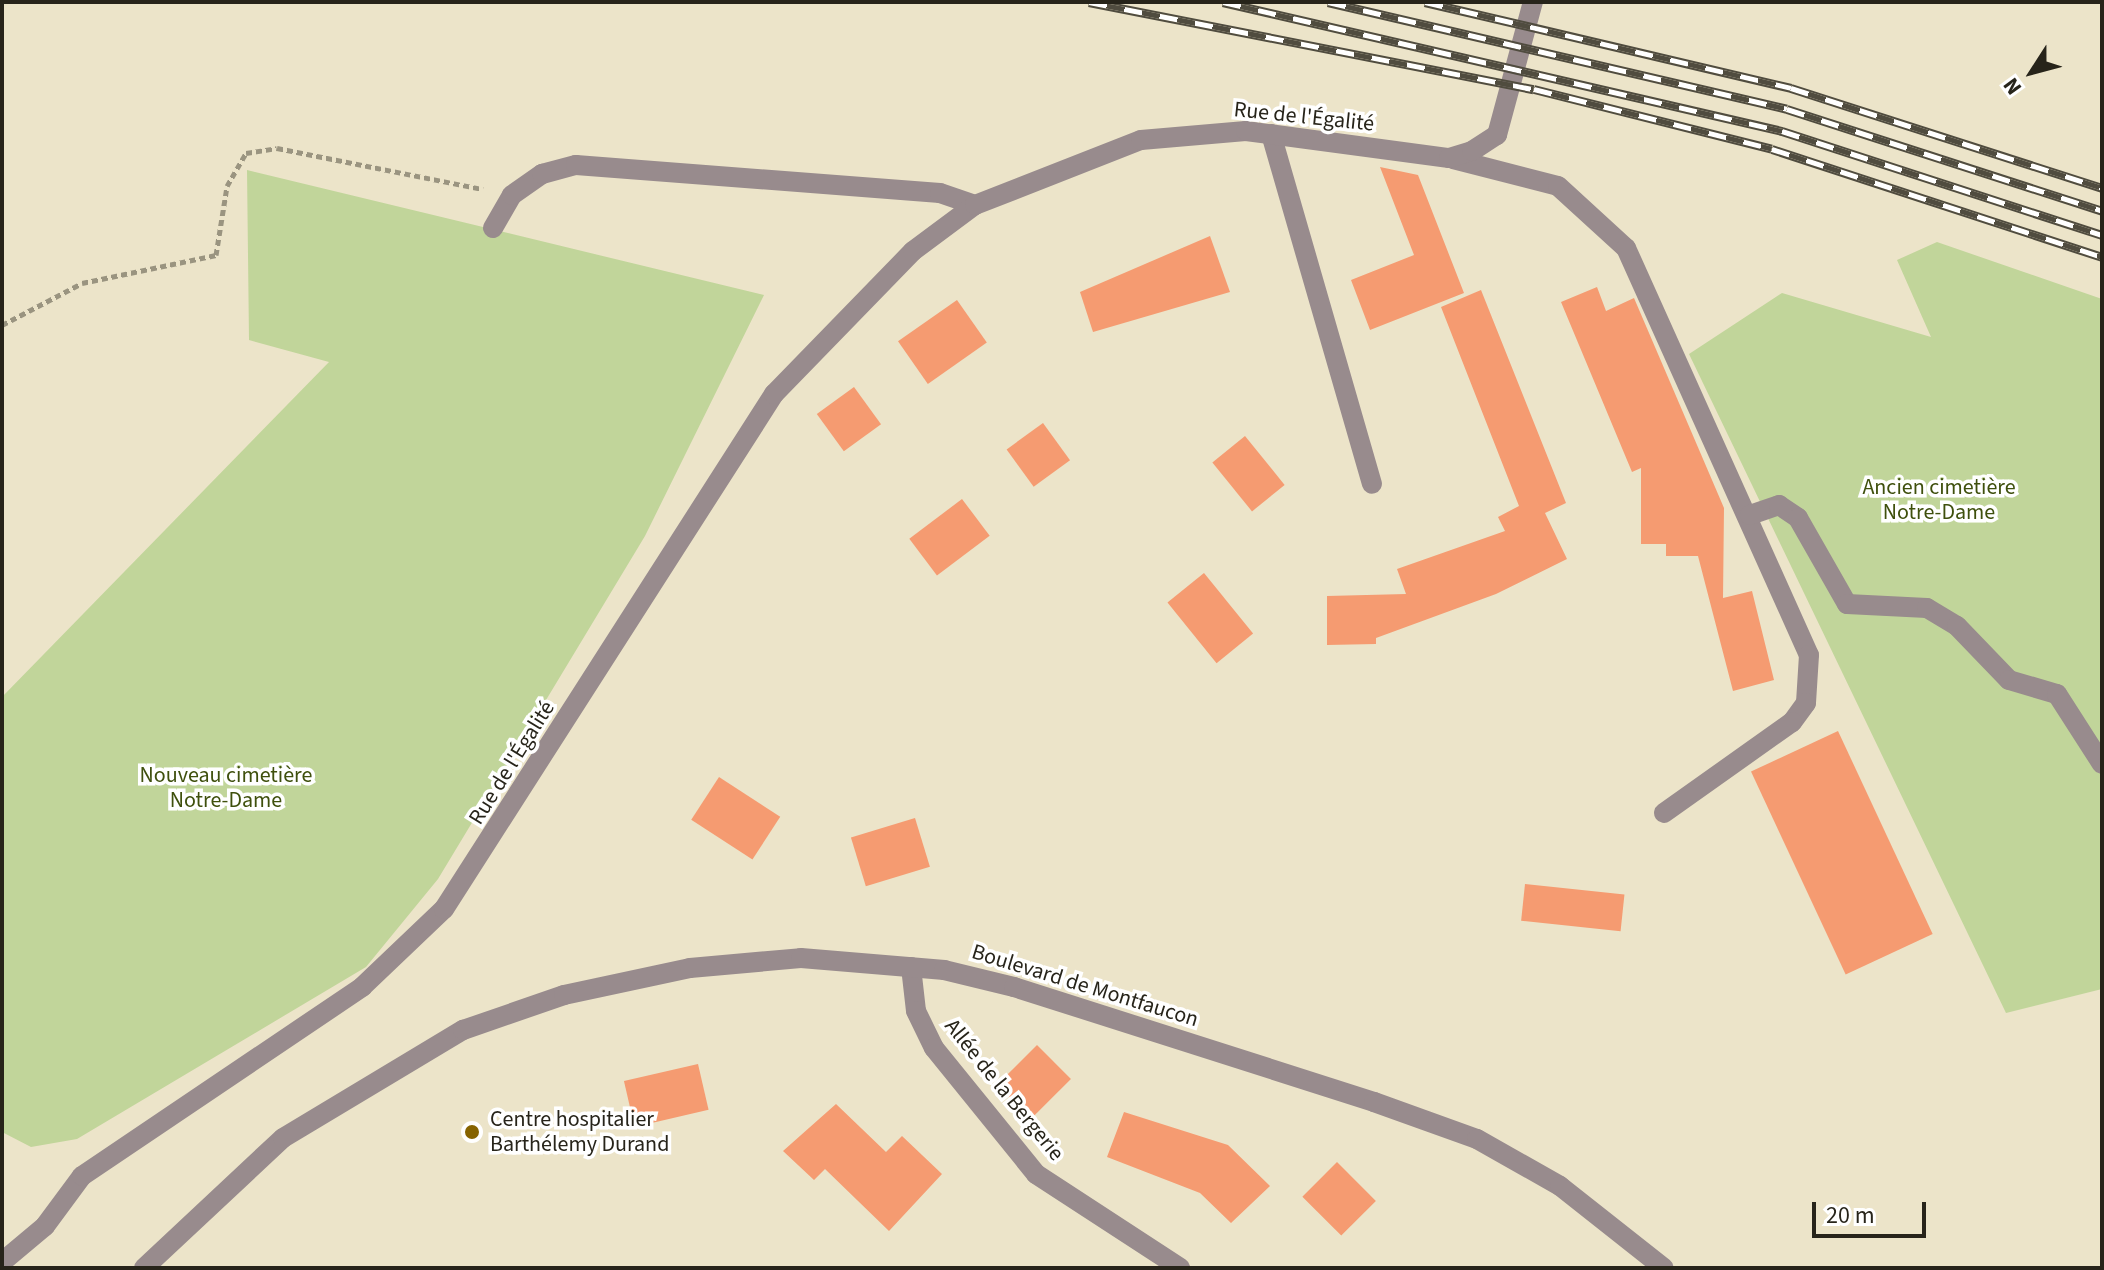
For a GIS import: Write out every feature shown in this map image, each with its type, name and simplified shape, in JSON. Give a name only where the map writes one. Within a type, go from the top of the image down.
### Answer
[{"type":"street","points":[[1449,158],[1497,135],[1533,2]]},
{"type":"street","points":[[1271,134],[1372,484]]},
{"type":"street","name":"Rue de l'Égalité","points":[[8,1268],[2,1262],[45,1226],[82,1176],[362,987],[444,909],[774,394],[913,251],[975,205],[1141,140],[1271,134],[1449,158],[1558,186],[1605,223],[1626,248],[1750,515],[1809,655],[1806,703],[1792,722],[1664,813]]},
{"type":"street","points":[[493,228],[512,195],[542,174],[576,165],[940,193],[975,205]]},
{"type":"street","points":[[1750,515],[1779,505],[1798,518],[1847,604],[1927,608],[1957,626],[2009,680],[2057,694],[2102,764]]},
{"type":"street","name":"Boulevard de Montfaucon","points":[[144,1268],[283,1138],[463,1030],[564,995],[690,968],[801,958],[911,967],[1069,1003],[1477,1139],[1560,1186],[1664,1268]]},
{"type":"street","name":"Allée de la Bergerie","points":[[911,967],[916,1011],[934,1048],[1036,1174],[1180,1268]]},
{"type":"path","points":[[2,325],[82,283],[216,255],[227,186],[246,153],[277,148],[512,195]]},
{"type":"green space","name":"Nouveau cimetière Notre-Dame","points":[[247,170],[764,295],[645,536],[438,879],[366,967],[77,1139],[31,1147],[2,1132],[2,697],[329,362],[249,340]]},
{"type":"green space","name":"Ancien cimetière Notre-Dame","points":[[1937,242],[2102,299],[2102,989],[2006,1013],[1689,354],[1782,293],[1931,337],[1897,260]]},
{"type":"building","points":[[1380,167],[1418,175],[1464,293],[1370,330],[1351,280],[1414,255]]},
{"type":"building","points":[[1210,236],[1230,292],[1093,332],[1080,292]]},
{"type":"building","points":[[1597,287],[1606,311],[1634,298],[1724,508],[1723,598],[1752,591],[1774,680],[1733,691],[1698,556],[1666,556],[1666,544],[1641,544],[1641,468],[1632,472],[1561,302]]},
{"type":"building","points":[[1481,290],[1566,503],[1545,513],[1567,559],[1496,594],[1376,638],[1376,644],[1327,645],[1327,596],[1406,594],[1397,569],[1505,531],[1498,517],[1519,506],[1441,307]]},
{"type":"building","points":[[957,300],[987,343],[928,384],[898,341]]},
{"type":"building","points":[[854,387],[881,424],[844,451],[817,414]]},
{"type":"building","points":[[1043,423],[1070,460],[1034,487],[1007,449]]},
{"type":"building","points":[[1245,436],[1285,485],[1252,511],[1212,462]]},
{"type":"building","points":[[962,499],[990,536],[937,575],[909,539]]},
{"type":"building","points":[[1204,573],[1253,634],[1217,663],[1167,603]]},
{"type":"building","points":[[1838,731],[1933,934],[1846,975],[1751,772]]},
{"type":"building","points":[[719,777],[780,817],[752,860],[691,820]]},
{"type":"building","points":[[915,818],[930,867],[866,886],[851,838]]},
{"type":"building","points":[[1525,884],[1624,894],[1621,931],[1521,921]]},
{"type":"building","points":[[1037,1045],[1071,1079],[1031,1119],[997,1085]]},
{"type":"building","points":[[698,1064],[709,1110],[635,1127],[624,1081]]},
{"type":"building","points":[[836,1104],[886,1152],[902,1136],[942,1174],[889,1231],[825,1169],[814,1180],[783,1151]]},
{"type":"building","points":[[1124,1112],[1228,1145],[1270,1186],[1231,1223],[1200,1193],[1107,1157]]},
{"type":"building","points":[[1337,1162],[1376,1201],[1341,1236],[1302,1197]]},
{"type":"railway","points":[[1089,2],[1534,89],[1772,149],[2102,257]]},
{"type":"railway","points":[[1223,2],[1782,131],[2102,235]]},
{"type":"railway","points":[[1328,2],[1787,109],[2102,211]]},
{"type":"railway","points":[[1425,2],[1791,88],[2102,188]]},
{"type":"place","name":"Centre hospitalier Barthélemy Durand","points":[[472,1132]]}]
